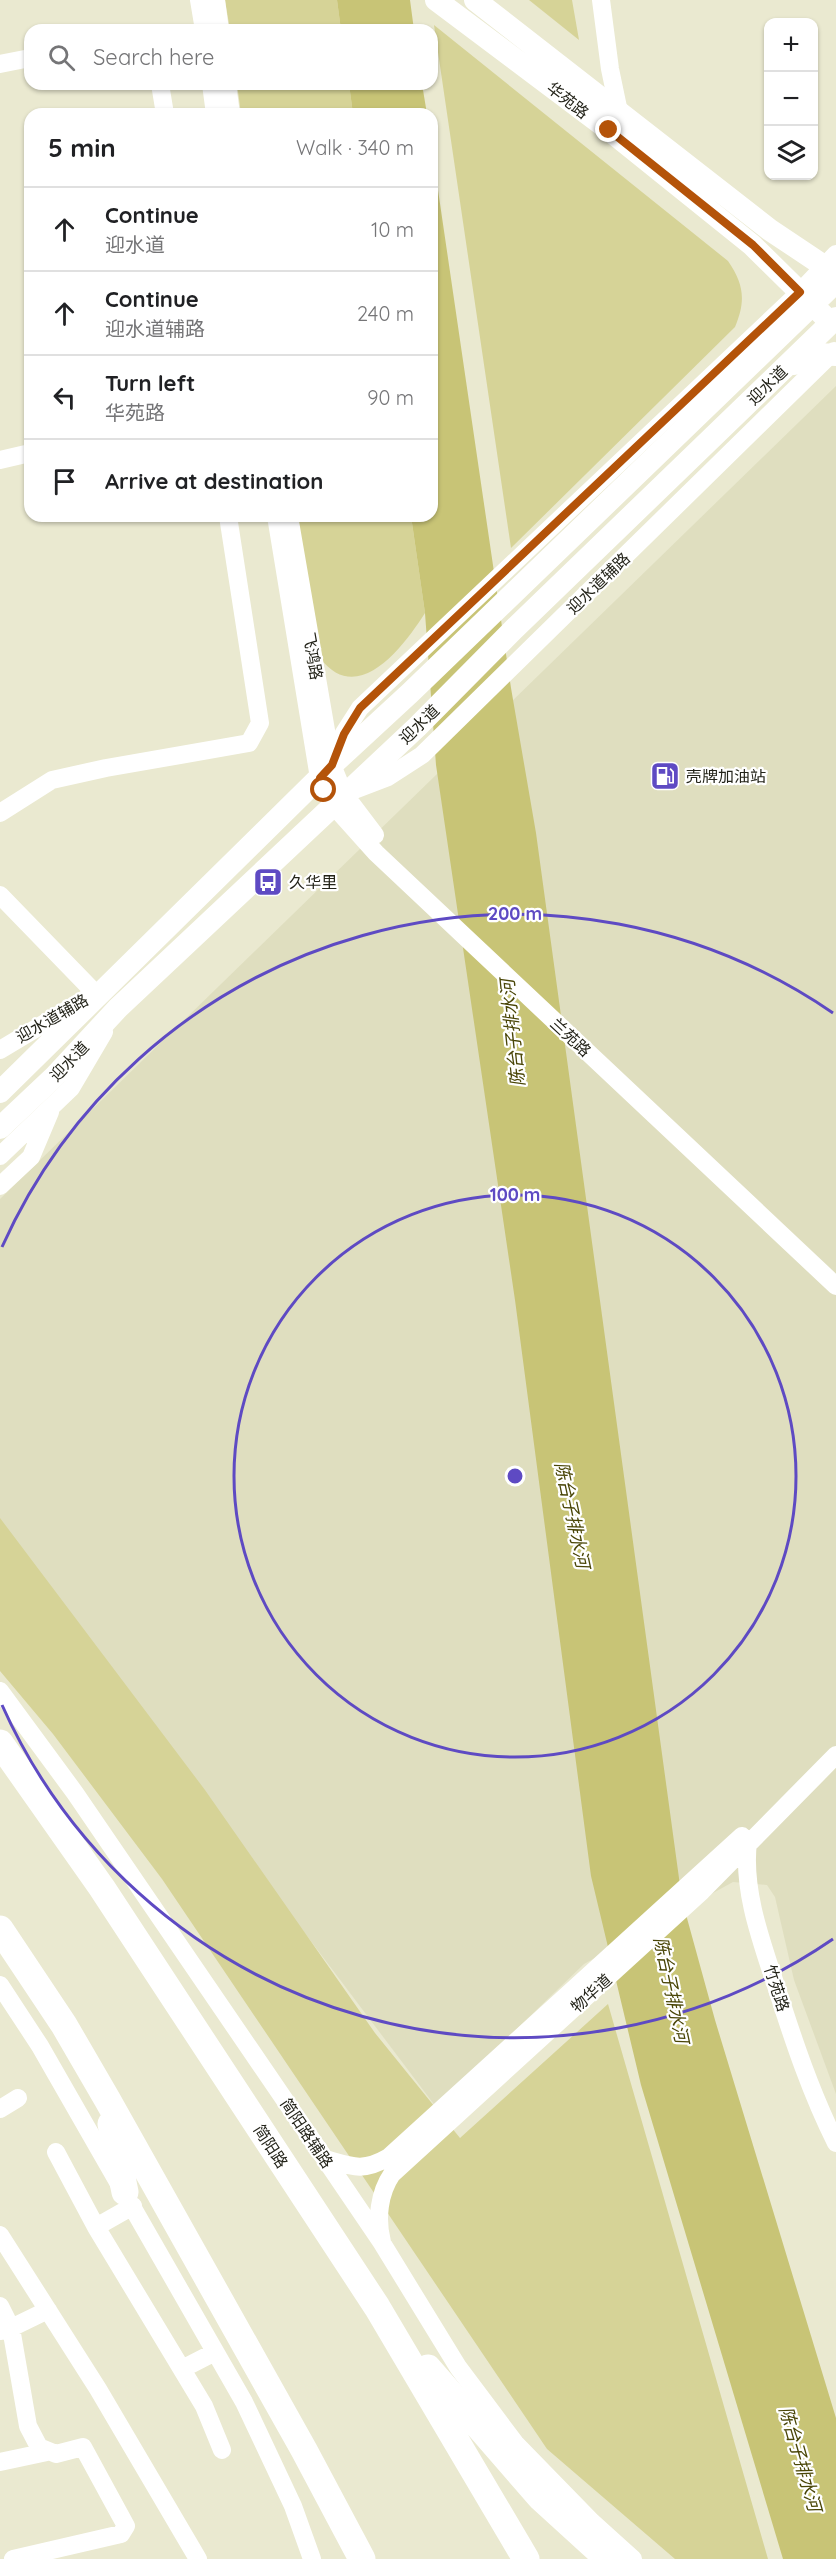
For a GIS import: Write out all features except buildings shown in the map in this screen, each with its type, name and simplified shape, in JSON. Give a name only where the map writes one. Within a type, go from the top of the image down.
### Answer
[{"type":"highway","name":"简阳路","points":[[0,1743],[102,1888],[377,2307],[526,2559]]},
{"type":"highway","points":[[0,1929],[64,2025],[107,2099],[304,2450],[362,2559]]},
{"type":"highway","points":[[107,2099],[129,2199]]},
{"type":"highway","points":[[377,2307],[540,2497],[608,2559]]},
{"type":"highway","points":[[304,2450],[345,2559]]},
{"type":"main road","name":"华苑路","points":[[475,0],[753,245],[833,325]]},
{"type":"main road","name":"华苑路","points":[[437,1],[770,230],[833,269]]},
{"type":"main road","name":"迎水道","points":[[0,1092],[100,991],[326,771],[759,357],[806,298],[833,269]]},
{"type":"main road","name":"迎水道","points":[[0,1128],[55,1076],[118,1008],[417,727],[514,629],[780,372],[833,325]]},
{"type":"main road","points":[[759,357],[790,341],[833,325]]},
{"type":"main road","points":[[780,372],[812,357],[834,353]]},
{"type":"street","points":[[199,0],[203,24]]},
{"type":"street","points":[[216,0],[219,24]]},
{"type":"street","points":[[601,0],[614,121]]},
{"type":"street","points":[[0,64],[24,59]]},
{"type":"street","points":[[161,90],[164,108]]},
{"type":"street","points":[[212,90],[214,108]]},
{"type":"street","points":[[228,90],[230,108]]},
{"type":"street","points":[[326,771],[360,708],[501,573],[806,298]]},
{"type":"street","name":"迎水道辅路","points":[[338,799],[388,777],[426,751],[834,353]]},
{"type":"street","points":[[0,460],[24,454]]},
{"type":"street","points":[[0,813],[52,780],[106,768],[249,743],[260,723],[229,522]]},
{"type":"street","name":"飞鸿路","points":[[277,522],[326,771],[338,799]]},
{"type":"street","name":"飞鸿路","points":[[290,522],[326,771]]},
{"type":"street","name":"兰苑路","points":[[338,799],[376,853],[452,920],[836,1275]]},
{"type":"street","points":[[0,895],[100,991]]},
{"type":"street","name":"迎水道辅路","points":[[1,1048],[100,991]]},
{"type":"street","name":"迎水道辅路","points":[[0,1156],[71,1088],[118,1008]]},
{"type":"street","name":"兰苑路","points":[[572,1032],[836,1286]]},
{"type":"street","points":[[0,1186],[31,1157],[54,1104]]},
{"type":"street","name":"简阳路辅路","points":[[0,1690],[75,1793],[382,2243],[458,2367],[515,2443],[592,2522],[633,2559]]},
{"type":"street","name":"物华道","points":[[753,1836],[836,1744]]},
{"type":"street","name":"物华道","points":[[382,2243],[379,2229],[382,2192],[392,2174],[598,1976],[753,1836],[836,1755]]},
{"type":"street","name":"竹苑路","points":[[753,1836],[757,1877],[773,1952],[809,2061],[836,2124]]},
{"type":"street","name":"竹苑路","points":[[753,1836],[748,1874],[752,1903],[808,2082],[836,2143]]},
{"type":"street","name":"物华道","points":[[325,2159],[360,2168],[378,2164],[389,2157],[598,1976]]},
{"type":"street","points":[[0,1985],[40,2046],[244,2402],[273,2459],[312,2559]]},
{"type":"street","points":[[0,2109],[18,2097]]},
{"type":"street","points":[[56,2152],[96,2227],[204,2406],[222,2450]]},
{"type":"street","points":[[96,2227],[129,2199]]},
{"type":"street","points":[[0,2235],[98,2389],[198,2559]]},
{"type":"street","points":[[0,2306],[28,2426],[39,2447],[56,2454],[83,2447],[126,2526],[121,2534],[13,2559]]},
{"type":"street","points":[[6,2329],[48,2310]]},
{"type":"street","points":[[182,2369],[215,2352]]},
{"type":"street","points":[[0,2462],[47,2452]]},
{"type":"shaded area","points":[[225,0],[337,0],[340,24],[229,24]]},
{"type":"shaded area","points":[[529,0],[572,0],[579,40]]},
{"type":"shaded area","points":[[438,28],[728,261],[737,277],[742,293],[741,309],[735,327],[511,548],[438,52]]},
{"type":"shaded area","points":[[238,90],[350,90],[352,108],[240,108]]},
{"type":"shaded area","points":[[836,386],[836,2094],[794,1980],[775,1897],[767,1885],[733,1882],[584,1964],[436,2107],[0,1529],[0,1199]]},
{"type":"shaded area","points":[[298,522],[412,522],[425,613],[393,655],[379,667],[364,674],[349,677],[335,672],[320,658]]},
{"type":"shaded area","points":[[0,1518],[205,1790],[375,2033],[460,2138],[608,2004],[768,2559],[675,2559],[547,2449],[162,1879],[53,1734],[0,1671]]},
{"type":"water","points":[[337,0],[410,0],[413,24],[340,24]]},
{"type":"water","points":[[350,90],[423,90],[426,108],[352,108]]},
{"type":"water","name":"陈台子排水河","points":[[438,190],[511,688],[536,833],[682,1900],[715,2020],[836,2418],[836,2559],[783,2559],[641,2085],[591,1876],[515,1300],[436,765],[425,613],[412,522],[438,522]]},
{"type":"place","name":"壳牌加油站","points":[[665,776]]},
{"type":"place","name":"久华里","points":[[268,882]]},
{"type":"route","points":[[324,790],[320,778],[332,765],[344,734],[360,708],[800,292],[753,245],[609,130]]}]
